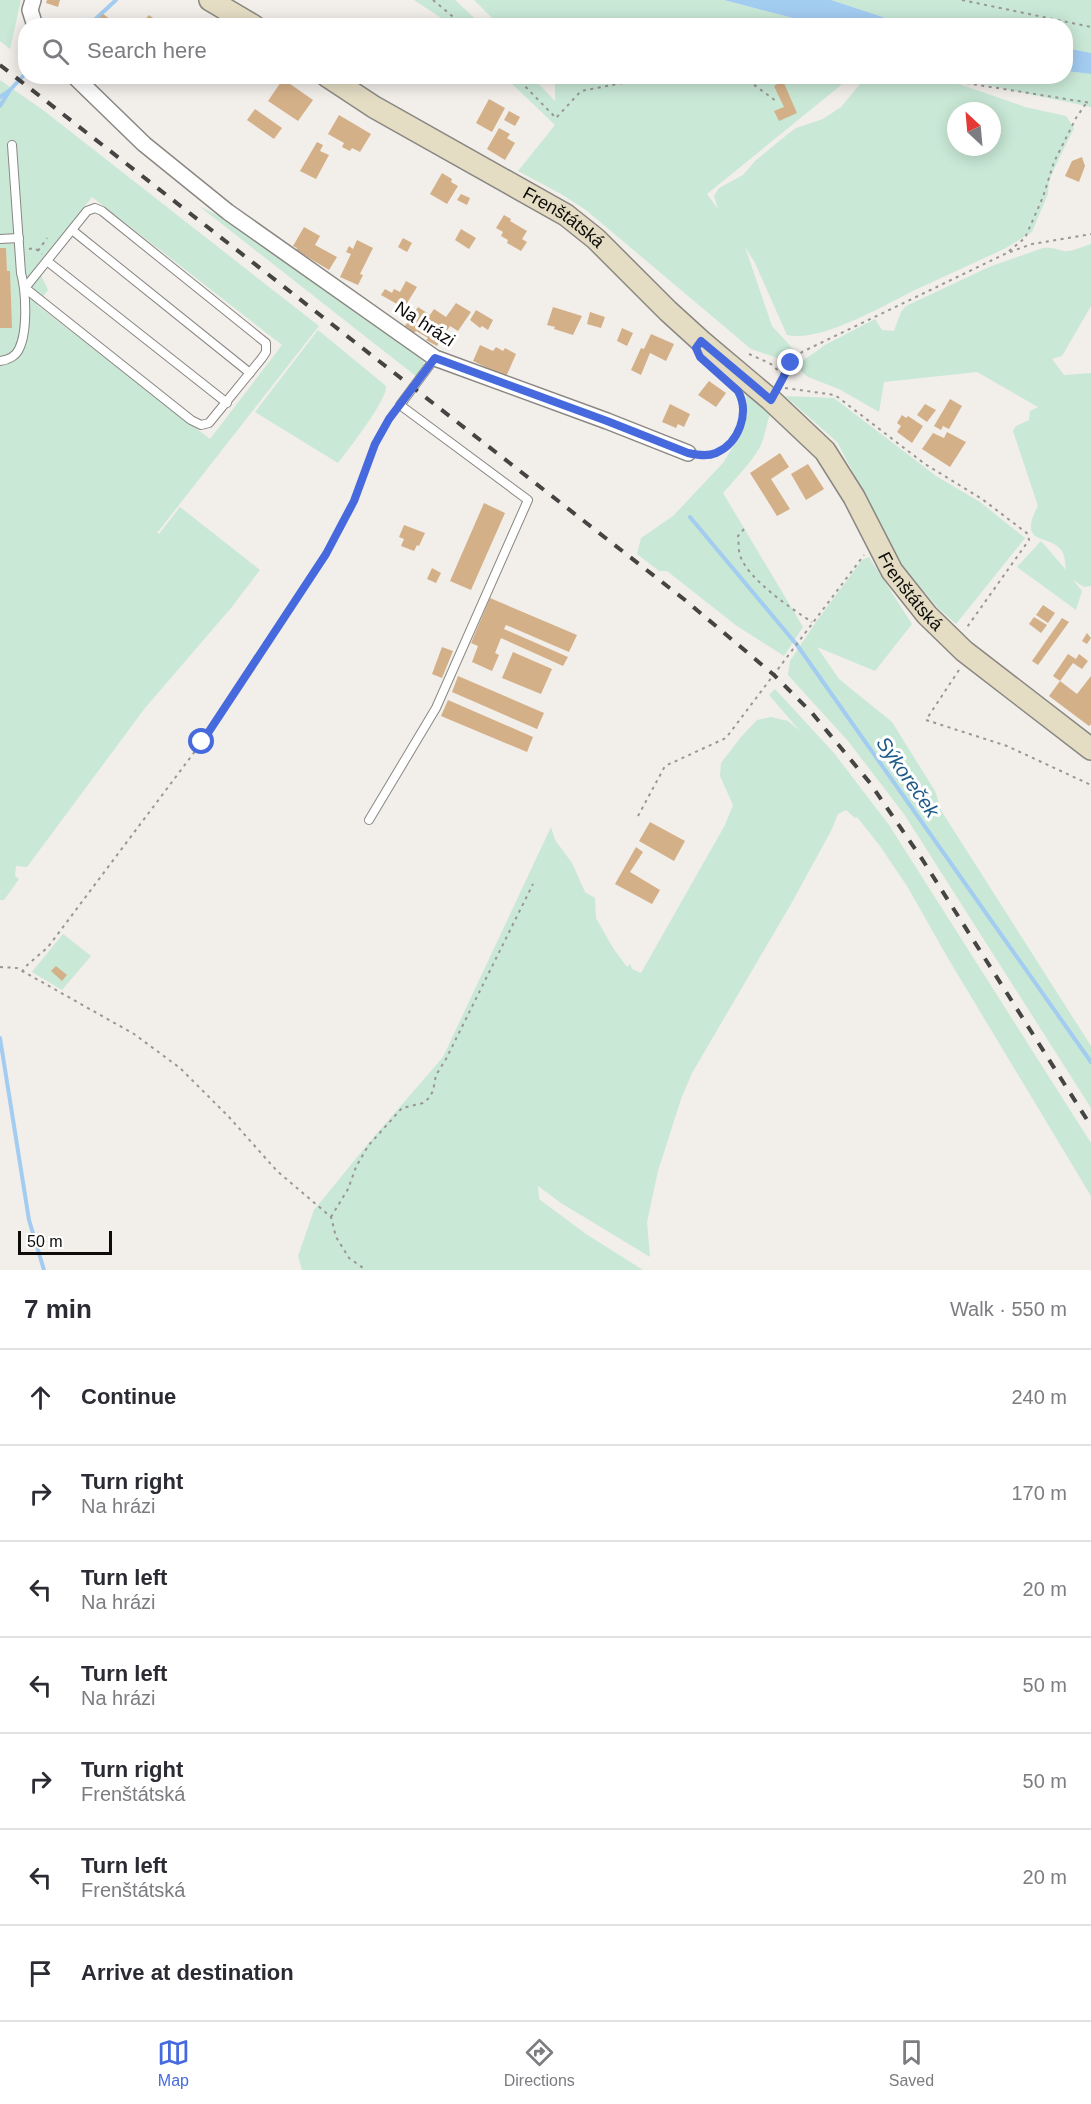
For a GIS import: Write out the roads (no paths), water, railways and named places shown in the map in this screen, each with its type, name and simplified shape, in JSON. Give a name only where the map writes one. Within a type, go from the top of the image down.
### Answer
[{"type":"main road","points":[[210,0],[240,18]]},
{"type":"main road","name":"Frenštátská","points":[[339,84],[374,107],[566,215],[596,239],[742,386],[775,394],[801,427],[834,462],[900,583],[962,649],[1091,749]]},
{"type":"street","points":[[32,18],[30,10],[33,0]]},
{"type":"street","name":"Na hrázi","points":[[82,84],[144,144],[228,212],[435,358],[688,453]]},
{"type":"lane","points":[[0,361],[10,358],[20,348],[23,328],[25,288],[21,273],[12,145]]},
{"type":"lane","points":[[94,208],[102,211],[259,336],[266,343],[266,352],[209,423],[201,425],[191,420],[25,288],[46,259],[87,211],[94,208]]},
{"type":"lane","points":[[72,230],[250,373]]},
{"type":"lane","points":[[0,239],[19,238]]},
{"type":"lane","points":[[46,259],[226,403]]},
{"type":"lane","points":[[369,820],[436,708],[528,500],[400,405],[435,358]]},
{"type":"water","points":[[724,0],[831,0],[886,18],[793,18]]},
{"type":"water","points":[[1073,49],[1091,53],[1091,74],[1073,72]]},
{"type":"waterway","points":[[97,18],[116,0]]},
{"type":"waterway","points":[[0,106],[18,82]]},
{"type":"waterway","points":[[0,97],[9,91]]},
{"type":"waterway","name":"Sýkoreček","points":[[690,517],[797,645],[1091,1062]]},
{"type":"waterway","points":[[0,1038],[29,1220],[44,1270]]},
{"type":"railway","points":[[0,65],[18,79]]},
{"type":"railway","points":[[24,84],[685,600],[774,675],[812,713],[870,783],[922,859],[1091,1126]]}]
